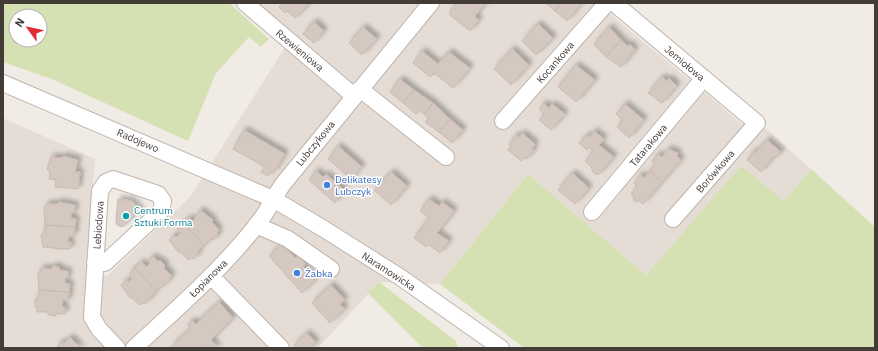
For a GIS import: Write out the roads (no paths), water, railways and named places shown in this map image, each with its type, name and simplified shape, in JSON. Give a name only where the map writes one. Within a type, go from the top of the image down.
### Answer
[{"type":"street","name":"Rzewieniowa","points":[[245,3],[357,92]]},
{"type":"street","name":"Lubczykowa","points":[[272,199],[357,92],[431,3]]},
{"type":"street","name":"Kocankowa","points":[[503,122],[607,3]]},
{"type":"street","name":"Jemiołowa","points":[[614,3],[757,123]]},
{"type":"street","name":"Tatarakowa","points":[[592,212],[704,78]]},
{"type":"street","name":"Radojewo","points":[[3,83],[272,199]]},
{"type":"street","points":[[357,92],[446,157]]},
{"type":"street","name":"Borówkowa","points":[[673,219],[757,123]]},
{"type":"street","name":"Lebiodowa","points":[[95,263],[105,263],[161,211],[163,201],[158,194],[113,178],[106,182],[100,191],[95,263],[92,317],[98,329],[117,348]]},
{"type":"street","name":"Łopianowa","points":[[134,348],[211,276],[256,226],[272,199]]},
{"type":"street","name":"Naramowicka","points":[[272,199],[324,228],[375,261],[501,348]]},
{"type":"street","points":[[256,226],[288,239],[331,269]]},
{"type":"street","points":[[211,276],[281,348]]},
{"type":"place","name":"Delikatesy Lubczyk","points":[[327,185]]},
{"type":"place","name":"Centrum Sztuki Forma","points":[[126,216]]},
{"type":"place","name":"Żabka","points":[[297,273]]}]
